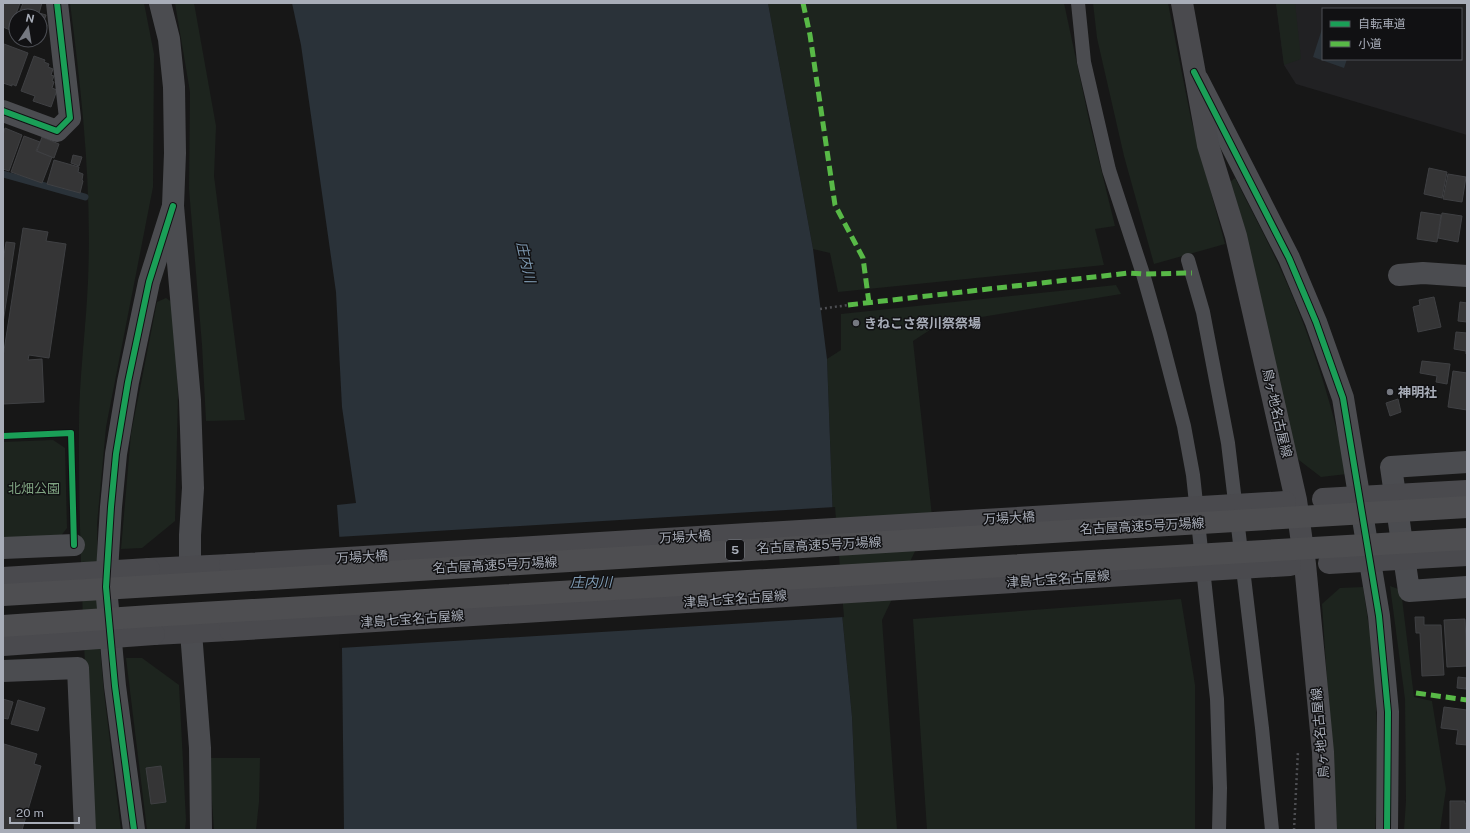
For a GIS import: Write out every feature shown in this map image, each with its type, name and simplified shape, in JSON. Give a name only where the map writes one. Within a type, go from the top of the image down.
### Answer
[{"type":"highway","name":"名古屋高速5号万場線","points":[[3,595],[1467,507]]},
{"type":"highway","points":[[3,626],[1467,539]]},
{"type":"main road","name":"鳥ヶ地名古屋線","points":[[1182,3],[1208,145],[1236,236],[1291,501],[1323,752],[1326,830]]},
{"type":"main road","points":[[1291,501],[1467,490]]},
{"type":"main road","name":"万場大橋","points":[[190,567],[1291,501]]},
{"type":"main road","name":"津島七宝名古屋線","points":[[3,645],[154,634],[1329,562],[1467,555]]},
{"type":"main road","points":[[3,578],[190,567]]},
{"type":"street","points":[[3,111],[57,131],[70,118],[57,3]]},
{"type":"street","points":[[160,3],[169,39],[174,87],[175,153],[173,206],[190,400],[193,488],[190,535],[190,567]]},
{"type":"street","points":[[1194,72],[1289,258],[1316,322],[1342,398],[1379,616],[1388,712],[1387,830]]},
{"type":"street","points":[[134,830],[115,686],[106,587],[110,523],[116,454],[128,382],[149,282],[173,206]]},
{"type":"street","points":[[1399,275],[1423,273],[1467,276]]},
{"type":"street","points":[[1467,462],[1391,466],[1409,591],[1467,588]]},
{"type":"street","points":[[3,548],[74,545]]},
{"type":"street","points":[[191,632],[200,748],[201,830]]},
{"type":"street","points":[[3,671],[78,668],[84,830]]},
{"type":"lane","points":[[1078,3],[1084,62],[1109,170],[1143,274],[1184,426],[1192,475],[1217,700],[1220,788],[1219,830]]},
{"type":"lane","points":[[1188,260],[1202,312],[1228,443],[1262,728],[1272,830]]},
{"type":"path","points":[[820,309],[848,305]]},
{"type":"path","points":[[3,436],[71,433],[74,545]]},
{"type":"shaded area","points":[[1276,3],[1467,3],[1467,135],[1296,84],[1284,65]]},
{"type":"green space","points":[[70,3],[144,3],[154,54],[153,187],[106,427],[97,524],[98,627],[104,693],[121,830],[93,830],[83,628],[79,477],[79,408],[88,281],[89,211],[82,107]]},
{"type":"green space","points":[[175,3],[194,3],[216,126],[214,176],[245,420],[206,421],[202,345],[189,189],[190,92]]},
{"type":"green space","points":[[768,3],[1064,3],[1089,120],[1115,226],[1095,229],[1104,265],[838,292],[830,253],[813,249]]},
{"type":"green space","points":[[1093,3],[1168,3],[1191,119],[1225,244],[1154,264],[1124,156],[1097,38]]},
{"type":"green space","points":[[1276,3],[1295,3],[1301,59],[1284,65]]},
{"type":"green space","points":[[1235,178],[1285,278],[1300,314],[1324,382],[1337,429],[1347,474],[1321,477],[1295,457],[1230,182]]},
{"type":"green space","points":[[1116,285],[1121,294],[939,324],[913,341],[932,516],[882,620],[897,830],[857,830],[852,717],[833,521],[827,359],[841,350],[841,314]]},
{"type":"green space","points":[[166,298],[173,303],[178,395],[175,521],[142,548],[121,549],[131,434],[157,302]]},
{"type":"green space","name":"北畑公園","points":[[53,440],[65,448],[67,528],[60,537],[3,540],[3,442]]},
{"type":"green space","points":[[1390,586],[1401,590],[1414,697],[1432,701],[1446,789],[1440,830],[1404,830],[1406,801],[1405,699]]},
{"type":"green space","points":[[1363,587],[1375,668],[1378,779],[1375,830],[1337,830],[1322,604],[1340,588]]},
{"type":"green space","points":[[1181,599],[1195,685],[1195,830],[927,830],[913,619]]},
{"type":"green space","points":[[126,658],[142,658],[179,685],[186,820],[185,830],[147,830]]},
{"type":"green space","points":[[209,758],[260,758],[259,802],[256,830],[214,830]]},
{"type":"water","name":"庄内川","points":[[292,3],[768,3],[813,249],[827,359],[833,521],[852,717],[857,830],[344,830],[341,560],[337,505],[356,503],[342,407],[336,292],[301,45]]},
{"type":"water","points":[[1322,29],[1322,60],[1347,60],[1344,68],[1313,57]]},
{"type":"pier","points":[[835,507],[844,617],[340,648],[339,560],[337,537]]},
{"type":"building","points":[[3,3],[20,3],[18,8],[8,8],[8,29],[3,27]]},
{"type":"building","points":[[23,3],[42,3],[40,8],[21,8]]},
{"type":"building","points":[[4,44],[8,46],[8,48],[15,48],[28,53],[16,86],[3,83]]},
{"type":"building","points":[[34,56],[45,60],[44,62],[49,64],[48,67],[53,69],[51,75],[54,76],[52,81],[54,82],[52,88],[57,90],[51,107],[33,101],[35,96],[21,91]]},
{"type":"building","points":[[5,128],[22,135],[9,171],[3,169],[3,135]]},
{"type":"building","points":[[24,136],[40,142],[36,151],[52,157],[42,183],[11,172]]},
{"type":"building","points":[[42,137],[59,144],[54,158],[37,151]]},
{"type":"building","points":[[73,155],[82,157],[79,166],[71,163]]},
{"type":"building","points":[[54,160],[79,167],[78,172],[83,174],[80,193],[47,184]]},
{"type":"building","points":[[1429,168],[1447,172],[1442,198],[1424,194]]},
{"type":"building","points":[[1448,174],[1466,177],[1462,202],[1443,199]]},
{"type":"building","points":[[1421,212],[1441,215],[1437,242],[1417,239]]},
{"type":"building","points":[[1442,213],[1462,216],[1458,242],[1438,238]]},
{"type":"building","points":[[23,228],[48,232],[46,241],[66,244],[49,358],[29,355],[28,360],[42,359],[44,402],[3,404],[3,357]]},
{"type":"building","points":[[6,242],[15,243],[3,323],[3,262]]},
{"type":"building","points":[[1434,297],[1441,327],[1418,332],[1413,307],[1420,305],[1419,300]]},
{"type":"building","points":[[1460,302],[1467,303],[1467,322],[1458,321]]},
{"type":"building","points":[[1456,332],[1467,333],[1467,354],[1466,351],[1454,349]]},
{"type":"building","points":[[1422,361],[1450,364],[1447,384],[1436,382],[1437,376],[1420,373]]},
{"type":"building","points":[[1453,371],[1467,373],[1467,410],[1448,407]]},
{"type":"building","points":[[1398,399],[1401,412],[1390,416],[1386,403]]},
{"type":"building","points":[[1415,617],[1424,617],[1424,625],[1441,625],[1444,675],[1422,676],[1420,633],[1416,633]]},
{"type":"building","points":[[1465,619],[1467,666],[1447,667],[1444,620]]},
{"type":"building","points":[[1458,677],[1467,678],[1466,689],[1457,688]]},
{"type":"building","points":[[3,699],[13,702],[8,719],[3,718]]},
{"type":"building","points":[[18,700],[45,708],[38,731],[11,724]]},
{"type":"building","points":[[1444,707],[1467,710],[1467,745],[1456,744],[1458,730],[1441,728]]},
{"type":"building","points":[[4,744],[37,754],[34,764],[41,766],[22,830],[3,830]]},
{"type":"building","points":[[161,766],[166,802],[151,804],[146,768]]},
{"type":"building","points":[[1450,801],[1465,801],[1464,803],[1467,803],[1467,830],[1450,830]]},
{"type":"waterway","points":[[3,174],[85,197]]},
{"type":"marked path","points":[[803,3],[810,35],[835,205],[863,258],[869,303]]},
{"type":"marked path","points":[[848,305],[1129,273],[1192,273]]},
{"type":"marked path","points":[[1416,693],[1467,700]]},
{"type":"cycle path","points":[[3,111],[57,131],[70,118],[57,3]]},
{"type":"cycle path","points":[[1194,72],[1289,258],[1316,322],[1343,398],[1379,616],[1388,712],[1387,830]]},
{"type":"cycle path","points":[[134,830],[115,686],[106,587],[116,454],[128,382],[149,282],[173,206]]},
{"type":"cycle path","points":[[3,436],[71,433],[74,545]]},
{"type":"place","name":"きねこさ祭川祭祭場","points":[[856,323]]},
{"type":"place","name":"神明社","points":[[1390,392]]}]
